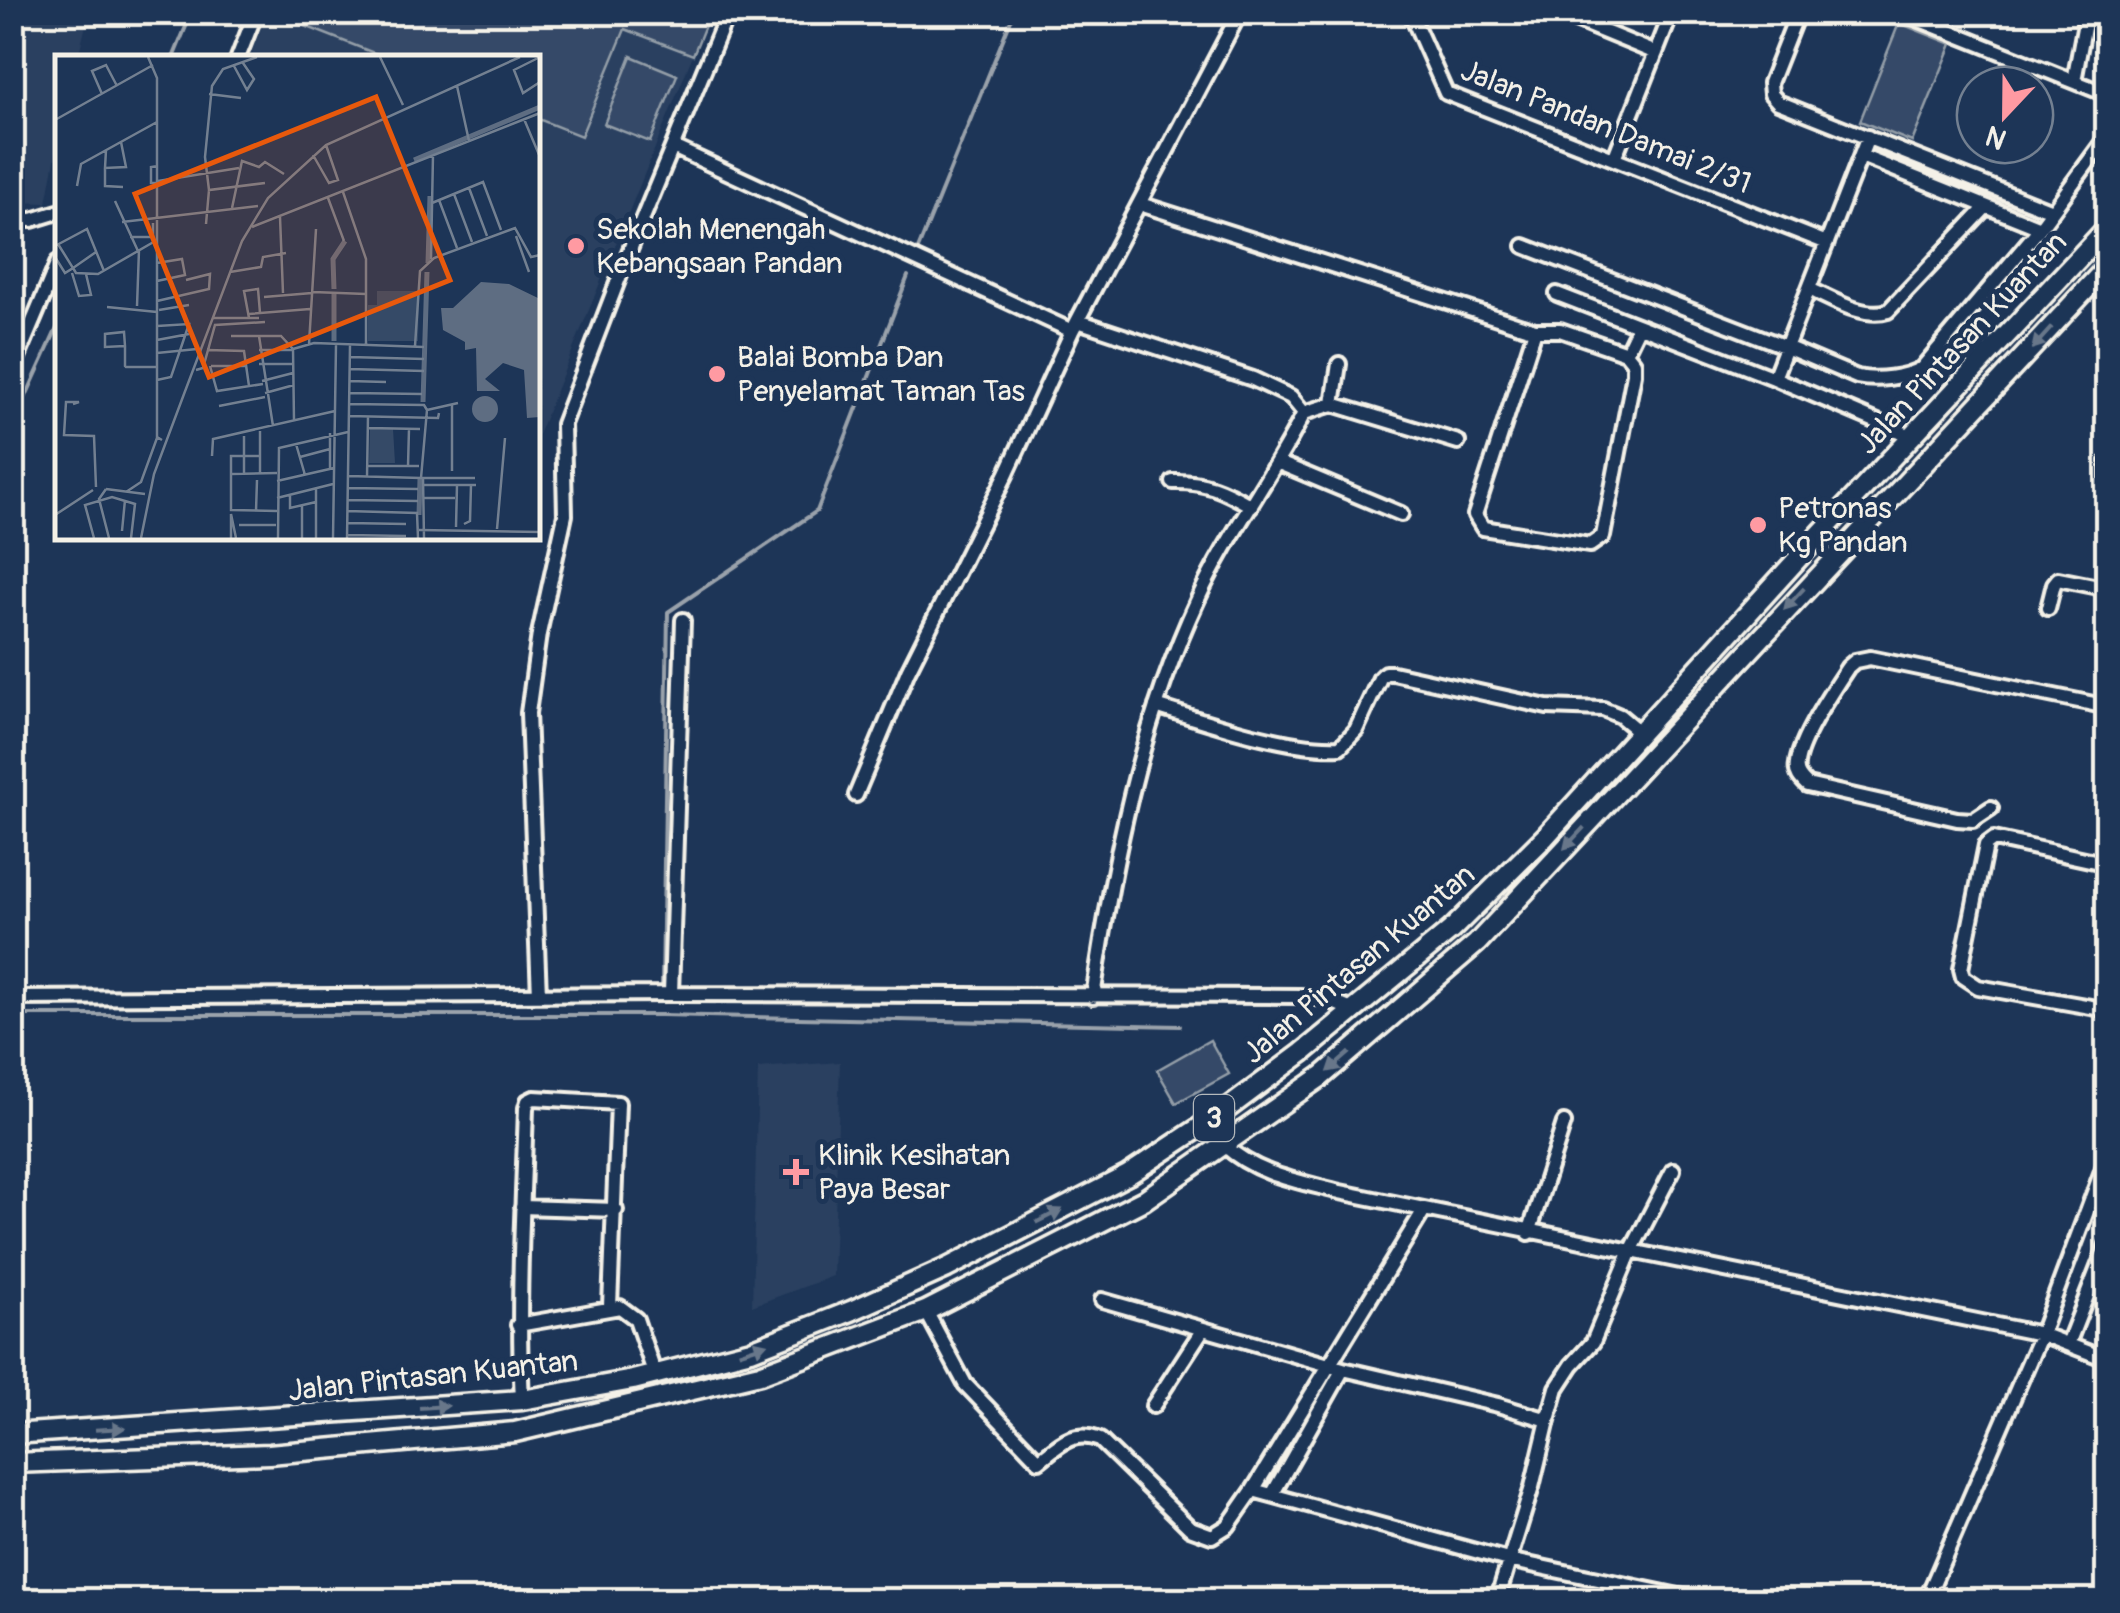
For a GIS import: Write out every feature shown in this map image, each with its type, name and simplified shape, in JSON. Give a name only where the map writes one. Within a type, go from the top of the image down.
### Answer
[{"type":"highway","name":"Jalan Pintasan Kuantan","points":[[12,1434],[522,1400],[655,1374],[750,1350],[851,1311],[947,1268],[1128,1175],[1220,1114],[1450,930],[1544,837],[2108,227]]},
{"type":"highway","name":"Jalan Pintasan Kuantan","points":[[12,1463],[268,1454],[514,1432],[760,1374],[926,1312],[1144,1200],[1322,1076],[1477,943],[2108,266]]},
{"type":"street","points":[[239,55],[256,12]]},
{"type":"street","points":[[539,995],[528,713],[539,634],[565,515],[563,424],[728,12]]},
{"type":"street","points":[[856,794],[908,670],[1075,326],[1240,12]]},
{"type":"street","name":"Jalan Pandan Damai 2/31","points":[[1410,12],[1446,93],[1827,243]]},
{"type":"street","points":[[1556,12],[1656,53]]},
{"type":"street","points":[[1614,159],[1672,12]]},
{"type":"street","points":[[1798,12],[1770,83],[1771,94],[1778,102],[2052,211]]},
{"type":"street","points":[[1900,12],[2108,95]]},
{"type":"street","points":[[1944,30],[1947,12]]},
{"type":"street","points":[[2074,81],[2087,12]]},
{"type":"street","points":[[1524,246],[1857,378],[1913,373],[1922,368],[2040,228],[2108,135]]},
{"type":"street","points":[[1774,378],[1868,137]]},
{"type":"street","points":[[672,148],[1075,326],[1253,379],[1291,397],[1304,413]]},
{"type":"street","points":[[1860,156],[2040,228]]},
{"type":"street","points":[[1140,204],[1535,330],[1560,330],[1626,352],[1634,364],[1634,374],[1603,536],[1590,545],[1483,528],[1476,514],[1535,330]]},
{"type":"street","points":[[1809,290],[1866,312],[1888,311],[1986,206]]},
{"type":"street","points":[[12,220],[32,220],[55,213]]},
{"type":"street","points":[[12,371],[55,269]]},
{"type":"street","points":[[1557,294],[1913,437]]},
{"type":"street","points":[[1626,352],[1639,326]]},
{"type":"street","points":[[1332,404],[1339,364]]},
{"type":"street","points":[[1093,998],[1112,886],[1156,706],[1197,601],[1279,463],[1304,413],[1332,404],[1458,442]]},
{"type":"street","points":[[2108,460],[2108,487]]},
{"type":"street","points":[[1279,463],[1401,514]]},
{"type":"street","points":[[1173,482],[1198,481],[1222,488],[1251,506]]},
{"type":"street","points":[[2048,608],[2058,580],[2108,590]]},
{"type":"street","points":[[671,994],[683,620]]},
{"type":"street","points":[[1991,808],[1973,820],[1957,819],[1808,785],[1798,776],[1796,764],[1809,734],[1848,667],[1870,658],[2108,707]]},
{"type":"street","points":[[1156,706],[1231,728],[1340,747],[1356,730],[1380,678],[1393,673],[1546,706],[1603,709],[1620,716],[1640,732]]},
{"type":"street","points":[[2108,864],[1994,840],[1986,845],[1961,969],[1963,977],[1978,987],[2108,1010]]},
{"type":"street","points":[[12,998],[1300,996],[1326,998],[1354,1010]]},
{"type":"street","points":[[522,1400],[518,1325],[528,1100],[618,1103],[610,1306]]},
{"type":"street","points":[[1529,1233],[1564,1123]]},
{"type":"street","points":[[1224,1144],[1242,1161],[1266,1172],[1529,1233],[2041,1334],[2108,1360]]},
{"type":"street","points":[[1926,1600],[2102,1195],[2108,1155]]},
{"type":"street","points":[[1497,1600],[1532,1488],[1548,1420],[1565,1374],[1597,1334],[1630,1253],[1673,1170]]},
{"type":"street","points":[[522,1207],[616,1210]]},
{"type":"street","points":[[1272,1495],[1424,1210]]},
{"type":"street","points":[[2068,1344],[2108,1242]]},
{"type":"street","points":[[1102,1300],[1338,1367],[1548,1420]]},
{"type":"street","points":[[518,1325],[620,1307],[636,1319],[655,1374]]},
{"type":"street","points":[[926,1312],[965,1384],[1039,1461],[1070,1437],[1092,1436],[1190,1528],[1212,1536],[1228,1526],[1338,1367]]},
{"type":"street","points":[[1153,1406],[1204,1329]]},
{"type":"street","points":[[1253,1490],[1508,1560],[1698,1600]]},
{"type":"shaded area","points":[[13,12],[89,13],[78,55],[55,55],[55,160],[47,203],[13,202]]},
{"type":"shaded area","name":"Sekolah Menengah Kebangsaan Pandan","points":[[267,13],[710,13],[540,430],[540,55],[251,55]]},
{"type":"shaded area","points":[[272,13],[710,13],[693,55],[625,29],[581,136],[540,120],[540,55],[379,55]]},
{"type":"shaded area","points":[[1899,23],[1952,44],[1912,142],[1860,121]]},
{"type":"shaded area","points":[[631,56],[677,75],[650,142],[604,124]]},
{"type":"shaded area","points":[[1210,1040],[1229,1074],[1176,1103],[1157,1070]]},
{"type":"shaded area","name":"Klinik Kesihatan Paya Besar","points":[[840,1062],[833,1276],[752,1306],[758,1068]]},
{"type":"waterway","points":[[174,55],[192,12]]},
{"type":"waterway","points":[[918,249],[1014,12]]},
{"type":"waterway","points":[[662,987],[668,612],[817,511],[908,276]]},
{"type":"waterway","points":[[12,427],[55,333]]},
{"type":"waterway","points":[[12,1015],[661,1015],[1180,1026]]},
{"type":"place","name":"Sekolah Menengah Kebangsaan Pandan","points":[[576,246]]},
{"type":"place","name":"Balai Bomba Dan Penyelamat Taman Tas","points":[[717,374]]},
{"type":"place","name":"Petronas Kg Pandan","points":[[1758,525]]},
{"type":"place","name":"Klinik Kesihatan Paya Besar","points":[[796,1172]]}]
